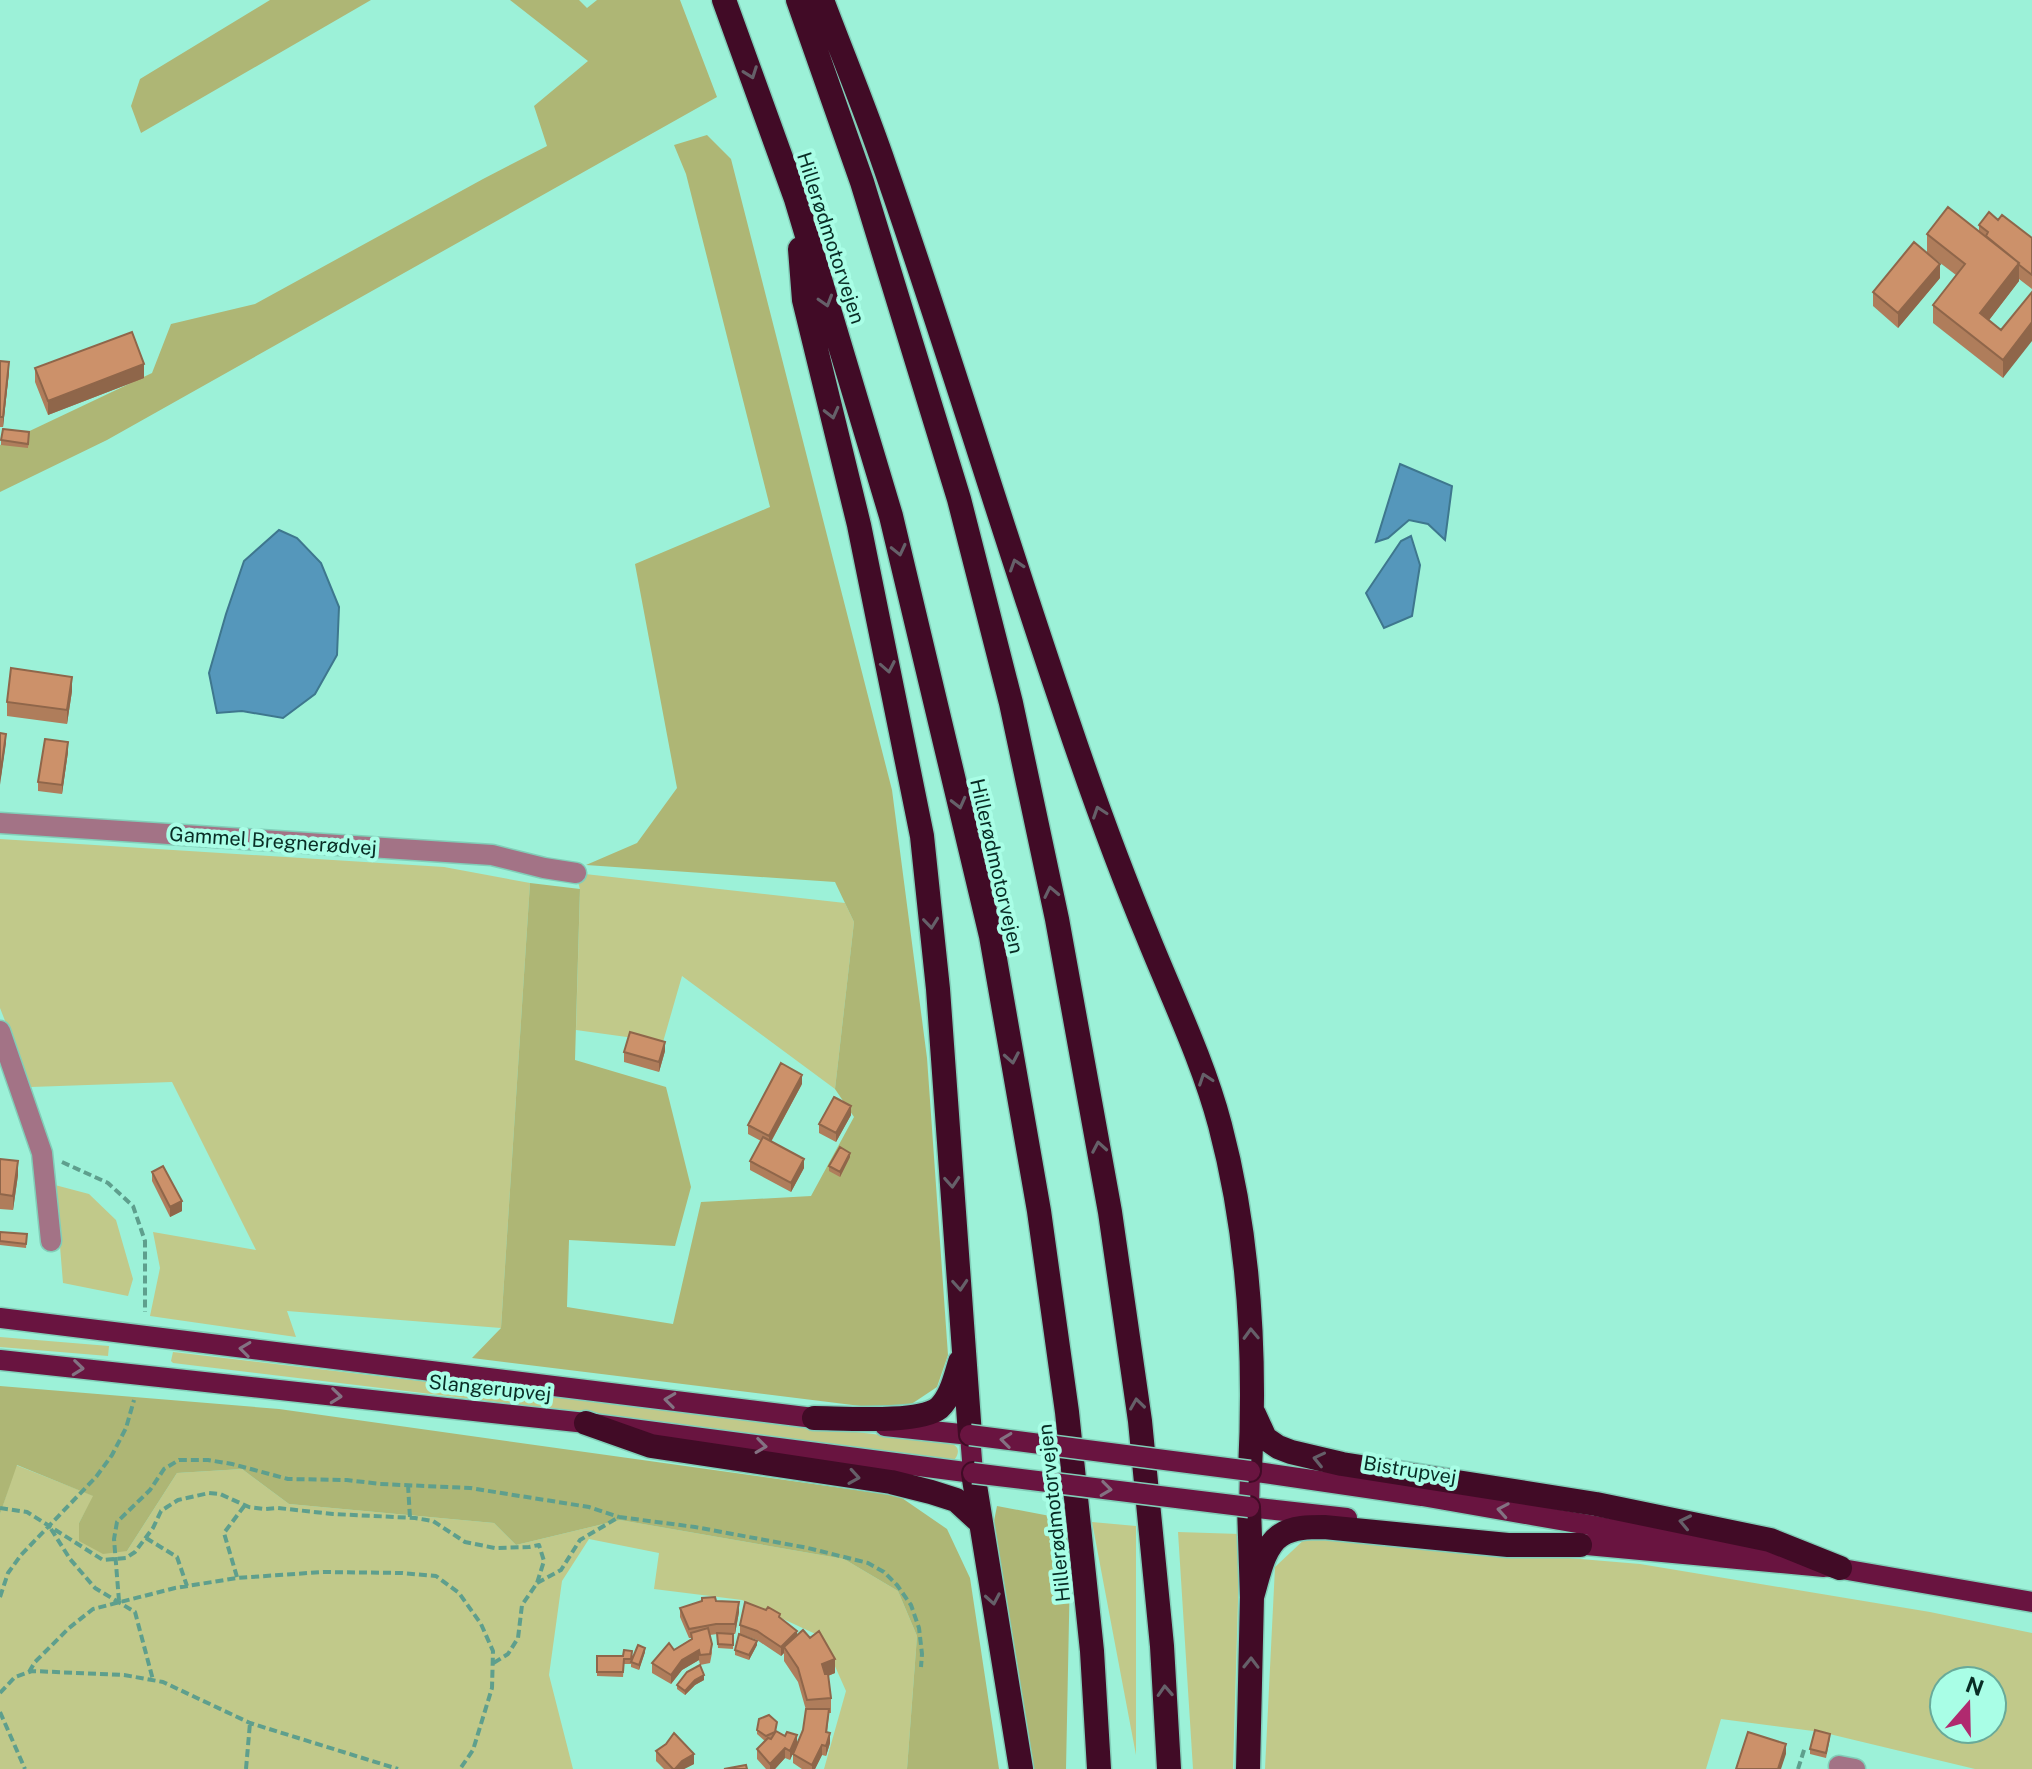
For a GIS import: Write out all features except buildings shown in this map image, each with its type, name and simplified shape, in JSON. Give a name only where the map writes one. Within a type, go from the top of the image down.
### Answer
[{"type":"highway","name":"Hillerødmotorvejen","points":[[724,0],[796,199],[891,516],[991,936],[1039,1211],[1067,1412],[1092,1651],[1099,1769]]},
{"type":"highway","points":[[798,0],[862,182],[959,499],[1011,703],[1054,903],[1110,1212],[1140,1421],[1162,1646],[1169,1769]]},
{"type":"highway","points":[[822,0],[885,166],[1116,861],[1202,1070],[1219,1124],[1237,1197],[1245,1253],[1251,1322],[1253,1412],[1250,1471]]},
{"type":"highway","points":[[796,199],[804,300],[859,525],[922,836],[938,989],[970,1435]]},
{"type":"highway","points":[[814,1418],[907,1418],[928,1414],[940,1407],[950,1393],[964,1353]]},
{"type":"highway","points":[[1253,1412],[1265,1438],[1291,1452],[1342,1464],[1596,1504],[1757,1537],[1840,1568]]},
{"type":"highway","points":[[586,1423],[651,1446],[891,1482],[931,1492],[956,1500],[980,1522]]},
{"type":"highway","points":[[973,1473],[1021,1769]]},
{"type":"highway","points":[[1248,1769],[1252,1597],[1249,1507]]},
{"type":"highway","points":[[1252,1597],[1269,1549],[1280,1535],[1300,1528],[1324,1527],[1508,1545],[1580,1545]]},
{"type":"main road","name":"Slangerupvej","points":[[0,1318],[970,1435]]},
{"type":"main road","points":[[0,1329],[76,1328]]},
{"type":"main road","name":"Slangerupvej","points":[[0,1360],[586,1423],[973,1473]]},
{"type":"main road","points":[[970,1435],[973,1473]]},
{"type":"main road","name":"Bistrupvej","points":[[970,1435],[1422,1496],[2032,1602]]},
{"type":"main road","points":[[1249,1507],[1250,1471]]},
{"type":"main road","name":"Bistrupvej","points":[[973,1473],[1580,1545],[1840,1568]]},
{"type":"street","name":"Gammel Bregnerødvej","points":[[0,823],[492,855],[576,873]]},
{"type":"street","points":[[0,1031],[42,1153],[51,1241]]},
{"type":"path","points":[[42,1153],[108,1183],[133,1206],[145,1241],[145,1312]]},
{"type":"path","points":[[0,1597],[8,1573],[21,1555],[96,1477],[112,1455],[126,1428],[134,1400]]},
{"type":"path","points":[[119,1601],[114,1560],[117,1522],[150,1490],[164,1469],[179,1460],[208,1460],[288,1479],[470,1488],[589,1507],[619,1517],[695,1527],[808,1548],[868,1563],[884,1572],[911,1605],[919,1628],[921,1667]]},
{"type":"path","points":[[408,1485],[410,1518]]},
{"type":"path","points":[[0,1508],[27,1512],[103,1560],[126,1558],[135,1552],[161,1511],[178,1500],[193,1495],[220,1494],[245,1505],[265,1509],[433,1521],[465,1542],[495,1548],[539,1545],[544,1561],[537,1583],[522,1605],[518,1638],[508,1654],[492,1664]]},
{"type":"path","points":[[237,1578],[224,1533],[245,1505]]},
{"type":"path","points":[[537,1583],[561,1570],[580,1540],[619,1517]]},
{"type":"path","points":[[49,1526],[70,1559],[95,1588],[135,1612],[153,1680]]},
{"type":"path","points":[[146,1538],[177,1557],[187,1586]]},
{"type":"path","points":[[29,1672],[69,1628],[93,1609],[119,1601],[237,1578],[323,1572],[436,1576],[459,1593],[481,1624],[493,1651],[492,1688],[473,1750],[460,1769]]},
{"type":"path","points":[[0,1693],[15,1677],[29,1672],[124,1675],[153,1680],[250,1723],[398,1769]]},
{"type":"path","points":[[0,1712],[25,1769]]},
{"type":"path","points":[[246,1769],[250,1723]]},
{"type":"path","points":[[1798,1769],[1805,1747]]},
{"type":"green space","points":[[270,0],[371,0],[141,133],[131,106],[140,79]]},
{"type":"green space","points":[[510,0],[579,0],[587,8],[597,0],[680,0],[717,97],[107,440],[0,492],[0,445],[152,373],[171,324],[255,304],[547,146],[534,106],[588,61]]},
{"type":"green space","points":[[707,135],[731,159],[892,790],[927,1058],[948,1355],[937,1387],[901,1411],[472,1358],[501,1328],[530,883],[580,889],[575,1060],[666,1087],[691,1187],[675,1246],[569,1240],[567,1307],[673,1324],[701,1202],[811,1196],[854,1117],[835,1089],[854,922],[835,882],[586,865],[637,843],[677,788],[635,564],[770,507],[686,174],[674,145]]},
{"type":"green space","points":[[0,839],[444,867],[530,883],[501,1328],[287,1311],[296,1337],[150,1316],[160,1268],[153,1232],[256,1250],[172,1082],[31,1087],[0,1008]]},
{"type":"green space","points":[[576,873],[845,903],[854,922],[835,1089],[682,976],[663,1042],[576,1030],[580,890]]},
{"type":"green space","points":[[55,1185],[89,1194],[116,1220],[133,1279],[128,1296],[63,1283]]},
{"type":"green space","points":[[0,1337],[109,1346],[108,1356],[0,1347]]},
{"type":"green space","points":[[173,1352],[950,1443],[956,1446],[958,1453],[953,1461],[173,1363]]},
{"type":"green space","points":[[0,1386],[279,1409],[899,1496],[947,1529],[970,1578],[999,1769],[907,1769],[917,1636],[898,1591],[844,1559],[620,1520],[516,1545],[494,1523],[289,1504],[242,1469],[177,1473],[127,1551],[103,1554],[79,1541],[79,1523],[93,1496],[17,1465],[0,1514]]},
{"type":"green space","points":[[16,1465],[94,1496],[79,1523],[127,1551],[177,1473],[242,1469],[289,1504],[494,1523],[516,1545],[620,1520],[844,1559],[898,1591],[917,1636],[907,1769],[824,1769],[846,1691],[822,1637],[742,1600],[654,1589],[659,1553],[589,1539],[562,1581],[549,1675],[573,1769],[0,1769],[0,1514]]},
{"type":"green space","points":[[997,1506],[1071,1520],[1066,1769],[1030,1769],[992,1531]]},
{"type":"green space","points":[[1092,1522],[1136,1526],[1136,1755]]},
{"type":"green space","points":[[1178,1532],[1240,1534],[1233,1769],[1193,1769]]},
{"type":"green space","points":[[1308,1536],[1640,1564],[1930,1612],[2032,1633],[2032,1769],[1975,1769],[1821,1732],[1721,1719],[1706,1769],[1265,1769],[1275,1567]]},
{"type":"water","points":[[1400,464],[1452,486],[1445,540],[1428,524],[1409,520],[1388,538],[1376,542]]},
{"type":"water","points":[[279,530],[297,538],[321,563],[339,607],[337,655],[315,694],[283,718],[242,711],[217,713],[209,673],[226,614],[244,561]]},
{"type":"water","points":[[1411,536],[1420,565],[1412,616],[1384,628],[1366,593],[1401,541]]}]
